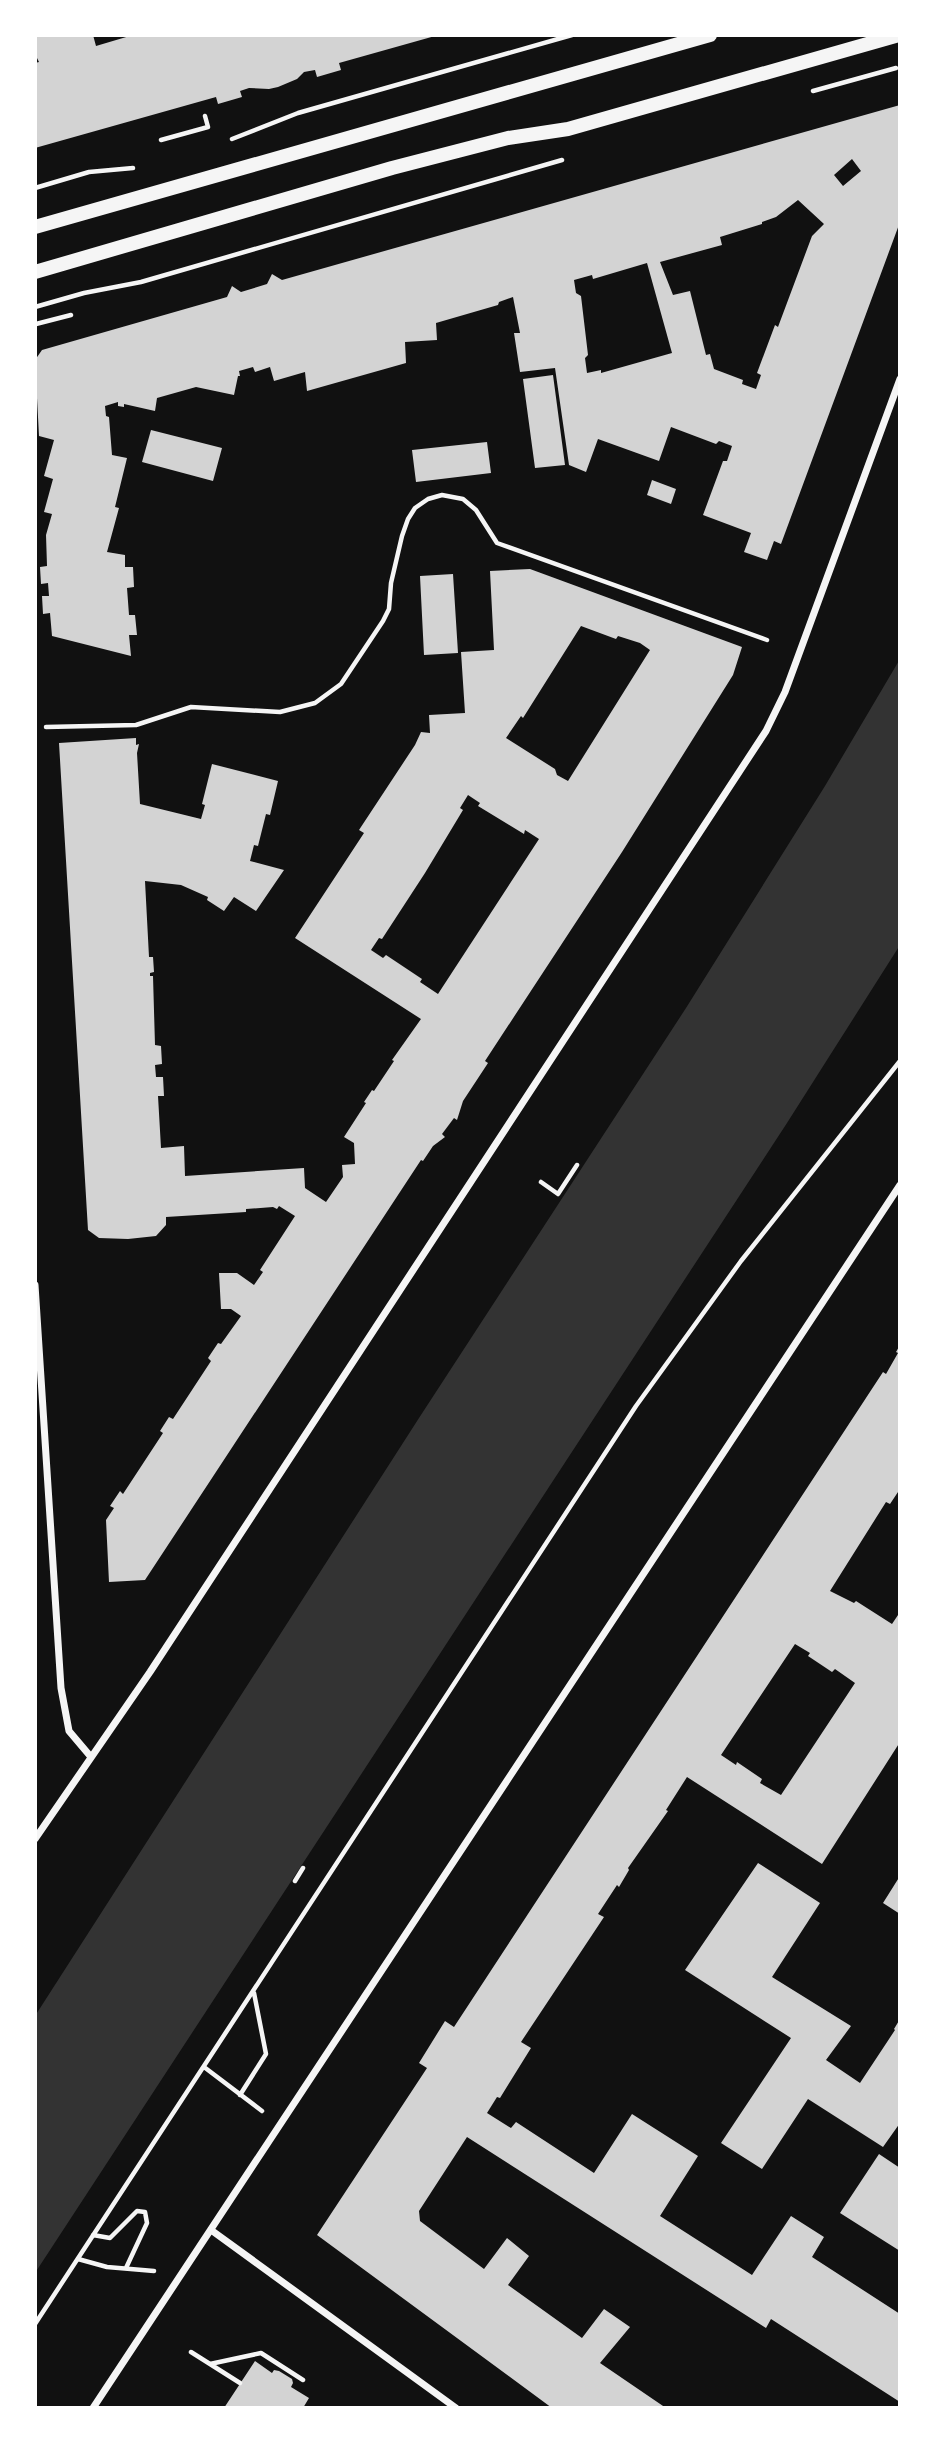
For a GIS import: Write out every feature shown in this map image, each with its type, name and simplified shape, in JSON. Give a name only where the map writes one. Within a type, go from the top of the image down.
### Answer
[{"type":"main road","points":[[35,227],[710,35]]},
{"type":"main road","points":[[35,272],[392,169],[508,138],[568,129],[899,35]]},
{"type":"street","points":[[35,1839],[173,1637],[766,731],[785,692],[900,379]]},
{"type":"street","points":[[93,2408],[900,1185]]},
{"type":"street","points":[[35,1284],[61,1688],[69,1731],[91,1757]]},
{"type":"street","points":[[211,2230],[456,2408]]},
{"type":"path","points":[[222,144],[298,113],[572,35]]},
{"type":"path","points":[[162,140],[208,127],[205,116]]},
{"type":"path","points":[[35,188],[89,172],[145,164]]},
{"type":"path","points":[[35,307],[84,293],[141,282],[519,173]]},
{"type":"path","points":[[36,324],[71,315]]},
{"type":"path","points":[[46,727],[136,725],[191,707],[280,712],[315,703],[341,684],[383,621],[388,609],[397,555],[408,519],[415,508],[428,499],[442,495],[463,499],[476,510],[497,543],[767,640]]},
{"type":"path","points":[[35,2324],[636,1405],[741,1261],[900,1061]]},
{"type":"path","points":[[541,1182],[558,1194],[577,1165]]},
{"type":"path","points":[[295,1881],[303,1868]]},
{"type":"path","points":[[240,2095],[266,2054],[254,1992]]},
{"type":"path","points":[[204,2067],[281,2124]]},
{"type":"path","points":[[93,2235],[110,2238],[137,2211],[145,2212],[148,2216],[147,2223],[126,2268]]},
{"type":"path","points":[[78,2259],[107,2267],[158,2271]]},
{"type":"path","points":[[191,2352],[240,2383]]},
{"type":"path","points":[[210,2364],[261,2353],[303,2380]]},
{"type":"shaded area","points":[[900,659],[900,945],[787,1123],[35,2273],[35,2016],[686,1008],[825,786]]},
{"type":"building","points":[[35,35],[93,35],[96,46],[133,35],[435,36],[339,63],[341,70],[317,77],[315,70],[304,72],[297,79],[278,87],[249,88],[240,91],[242,97],[218,104],[216,97],[35,148],[35,63],[39,62],[35,54]]},
{"type":"building","points":[[900,105],[900,222],[781,544],[774,541],[767,560],[744,552],[751,533],[703,515],[723,461],[727,461],[732,446],[719,441],[716,444],[671,427],[659,461],[598,439],[586,472],[569,465],[555,368],[520,372],[514,333],[520,333],[513,297],[499,302],[498,305],[436,323],[437,340],[405,342],[406,363],[307,391],[305,372],[274,381],[270,367],[255,372],[253,367],[239,371],[234,395],[196,387],[157,398],[155,411],[124,404],[124,407],[118,406],[118,402],[105,406],[106,416],[109,417],[112,455],[127,458],[115,507],[119,508],[107,552],[125,555],[125,567],[133,567],[134,587],[127,588],[129,615],[135,615],[137,635],[129,635],[131,656],[52,636],[50,613],[43,614],[42,596],[49,596],[48,583],[41,584],[40,567],[47,566],[46,535],[52,514],[44,512],[53,479],[44,476],[54,440],[39,436],[35,360],[42,350],[227,297],[232,286],[241,292],[267,284],[272,274],[282,280]],"holes":[[[852,159],[861,171],[843,186],[834,175]],[[798,200],[824,224],[812,236],[778,327],[775,325],[757,373],[761,375],[756,389],[742,384],[743,380],[714,369],[710,354],[706,355],[690,291],[673,295],[660,262],[722,245],[720,237],[776,217]],[[647,263],[672,353],[601,373],[601,370],[587,373],[585,358],[588,355],[581,296],[576,293],[574,280],[592,275],[593,279]]]},
{"type":"building","points":[[553,375],[565,465],[535,468],[523,379]]},
{"type":"building","points":[[151,430],[222,448],[213,481],[142,462]]},
{"type":"building","points":[[487,442],[491,473],[416,482],[412,450]]},
{"type":"building","points":[[652,480],[676,489],[671,504],[647,495]]},
{"type":"building","points":[[530,569],[742,647],[733,675],[622,852],[485,1061],[488,1063],[463,1101],[457,1120],[454,1118],[442,1134],[445,1137],[433,1146],[423,1161],[421,1160],[145,1580],[109,1582],[106,1520],[114,1508],[110,1506],[120,1491],[123,1494],[163,1433],[160,1431],[169,1417],[173,1419],[211,1361],[208,1358],[241,1316],[231,1309],[221,1309],[219,1273],[237,1273],[254,1285],[263,1272],[260,1270],[295,1216],[279,1206],[277,1209],[273,1207],[246,1209],[246,1212],[166,1217],[166,1225],[156,1236],[128,1239],[99,1238],[88,1230],[59,743],[136,738],[136,745],[139,744],[137,753],[140,804],[201,819],[212,764],[278,781],[270,815],[266,814],[258,846],[254,845],[250,861],[284,870],[256,911],[234,897],[224,911],[207,900],[208,897],[181,885],[145,881],[149,957],[153,957],[154,972],[150,973],[150,976],[153,976],[155,1045],[161,1046],[162,1064],[155,1065],[156,1077],[163,1077],[164,1096],[158,1096],[161,1148],[184,1146],[185,1176],[304,1168],[305,1188],[326,1202],[343,1177],[342,1165],[355,1164],[354,1143],[344,1137],[366,1103],[364,1102],[421,1019],[295,938],[364,833],[359,830],[421,732],[430,733],[429,715],[465,713],[461,652],[494,650],[490,571]],"holes":[[[581,626],[616,639],[618,636],[640,643],[650,650],[568,781],[557,775],[555,769],[506,738],[521,716],[523,718]],[[468,795],[480,803],[478,806],[524,834],[525,830],[539,839],[438,994],[420,982],[422,979],[386,955],[383,958],[371,950],[379,938],[382,939],[425,873],[463,810],[460,808]]]},
{"type":"building","points":[[453,574],[458,653],[424,655],[420,576]]},
{"type":"building","points":[[900,1345],[900,1489],[890,1504],[886,1502],[830,1591],[854,1603],[856,1601],[892,1624],[900,1612],[900,1742],[822,1864],[687,1777],[666,1810],[668,1811],[628,1868],[619,1887],[617,1885],[598,1914],[604,1917],[521,2042],[531,2048],[500,2098],[497,2097],[487,2113],[511,2128],[516,2122],[594,2173],[632,2114],[698,2156],[660,2216],[752,2275],[791,2216],[824,2237],[812,2257],[900,2314],[900,2402],[771,2319],[766,2328],[467,2137],[419,2211],[420,2221],[484,2269],[507,2238],[529,2256],[508,2285],[582,2338],[604,2309],[630,2327],[600,2363],[666,2408],[552,2408],[317,2235],[427,2068],[419,2063],[445,2021],[454,2027],[883,1372],[886,1374],[898,1353],[896,1352]],"holes":[[[795,1644],[810,1653],[808,1656],[832,1672],[835,1669],[855,1683],[781,1795],[760,1783],[762,1779],[737,1762],[736,1765],[721,1755]]]},
{"type":"building","points":[[758,1863],[820,1903],[772,1977],[851,2026],[826,2060],[860,2083],[900,2019],[900,2123],[883,2147],[808,2099],[762,2169],[721,2143],[791,2038],[685,1970]]},
{"type":"building","points":[[900,1876],[900,1914],[883,1903]]},
{"type":"building","points":[[879,2154],[900,2168],[900,2251],[840,2213]]},
{"type":"building","points":[[255,2361],[272,2373],[274,2370],[279,2371],[292,2379],[291,2387],[309,2398],[303,2408],[224,2408]]}]
